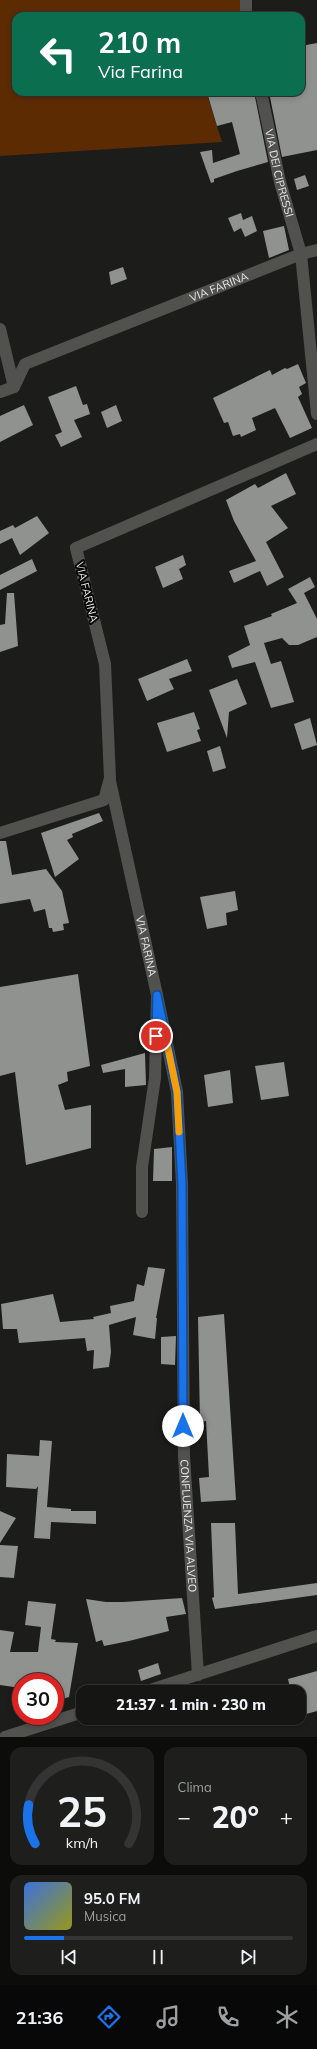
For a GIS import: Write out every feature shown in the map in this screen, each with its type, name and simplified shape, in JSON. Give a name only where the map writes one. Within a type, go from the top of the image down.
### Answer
[{"type":"street","points":[[246,0],[246,12]]},
{"type":"street","name":"VIA DEI CIPRESSI","points":[[262,96],[280,182],[301,254]]},
{"type":"street","name":"VIA FARINA","points":[[14,387],[25,364],[301,254],[317,250]]},
{"type":"street","points":[[301,254],[317,414]]},
{"type":"street","points":[[0,329],[14,387],[0,392]]},
{"type":"street","name":"VIA FARINA","points":[[142,1212],[142,1167],[155,1078],[157,995],[110,778],[104,664],[76,548],[317,444]]},
{"type":"street","name":"VIA FARINA","points":[[0,833],[104,800],[110,778]]},
{"type":"street","name":"CONFLUENZA VIA ALVEO","points":[[157,995],[177,1092],[182,1184],[184,1456],[198,1675]]},
{"type":"street","points":[[166,1685],[317,1636]]},
{"type":"street","points":[[5,1737],[76,1714]]},
{"type":"shaded area","points":[[0,0],[244,0],[244,12],[12,12],[12,96],[207,96],[222,142],[0,156]]},
{"type":"building","points":[[317,43],[317,150],[282,157],[270,96],[305,96],[305,45]]},
{"type":"building","points":[[208,96],[255,96],[268,162],[214,179],[214,182],[211,183],[200,152],[212,150],[213,163],[240,154],[232,122],[217,126]]},
{"type":"building","points":[[305,175],[309,186],[297,190],[294,179]]},
{"type":"building","points":[[241,213],[243,220],[252,216],[257,231],[245,237],[241,228],[234,232],[228,218]]},
{"type":"building","points":[[284,226],[289,250],[269,258],[263,231]]},
{"type":"building","points":[[123,267],[127,279],[111,285],[109,272]]},
{"type":"building","points":[[298,364],[306,383],[299,387],[302,394],[298,397],[312,428],[290,438],[275,408],[252,418],[256,430],[241,437],[240,434],[233,436],[228,422],[224,423],[213,398],[270,370],[272,375],[285,368],[287,369]]},
{"type":"building","points":[[76,386],[83,405],[87,404],[90,414],[74,420],[82,437],[61,447],[55,435],[62,432],[48,397]]},
{"type":"building","points":[[24,405],[33,425],[0,442],[0,416]]},
{"type":"building","points":[[116,405],[122,421],[107,428],[101,412]]},
{"type":"building","points":[[286,473],[296,494],[271,506],[288,528],[266,542],[284,577],[267,586],[260,571],[234,583],[229,571],[256,561],[234,521],[226,500],[255,484],[258,488]]},
{"type":"building","points":[[37,516],[49,533],[20,555],[12,538],[0,544],[0,531],[13,525],[15,528]]},
{"type":"building","points":[[183,555],[186,565],[179,569],[183,579],[163,588],[155,567]]},
{"type":"building","points":[[32,559],[37,571],[0,590],[0,575]]},
{"type":"building","points":[[310,577],[315,587],[304,593],[317,619],[317,637],[298,645],[289,645],[282,638],[264,643],[271,664],[281,661],[294,702],[271,708],[255,662],[232,668],[228,656],[250,645],[244,626],[272,616],[271,614],[297,603],[288,589]]},
{"type":"building","points":[[7,593],[14,593],[18,646],[0,652],[0,625],[5,624]]},
{"type":"building","points":[[187,659],[192,671],[169,679],[174,689],[147,701],[138,679]]},
{"type":"building","points":[[237,679],[247,704],[229,712],[227,738],[209,690]]},
{"type":"building","points":[[194,712],[200,729],[197,730],[201,741],[167,752],[157,723]]},
{"type":"building","points":[[310,718],[317,745],[302,750],[294,724]]},
{"type":"building","points":[[220,746],[226,768],[213,772],[207,751]]},
{"type":"building","points":[[99,813],[103,821],[72,834],[73,837],[67,840],[79,859],[55,877],[41,833]]},
{"type":"building","points":[[0,841],[6,841],[12,875],[46,869],[62,891],[69,923],[63,924],[64,930],[53,932],[52,928],[49,928],[45,909],[34,912],[30,899],[0,904]]},
{"type":"building","points":[[235,891],[238,910],[226,913],[227,925],[207,929],[200,897]]},
{"type":"building","points":[[78,974],[90,1066],[67,1072],[68,1081],[58,1085],[65,1110],[91,1105],[91,1148],[26,1165],[15,1072],[0,1076],[0,987]]},
{"type":"building","points":[[145,1053],[146,1085],[125,1087],[125,1069],[103,1073],[101,1065]]},
{"type":"building","points":[[284,1062],[289,1096],[261,1100],[255,1066]]},
{"type":"building","points":[[230,1070],[233,1103],[208,1107],[204,1075]]},
{"type":"building","points":[[172,1147],[172,1181],[153,1181],[154,1149]]},
{"type":"building","points":[[148,1267],[165,1269],[156,1318],[155,1339],[133,1335],[136,1317],[109,1325],[111,1352],[109,1367],[93,1369],[94,1350],[87,1351],[85,1338],[19,1343],[17,1329],[3,1329],[1,1304],[53,1294],[60,1322],[94,1319],[93,1317],[111,1313],[110,1306],[134,1301],[137,1284],[144,1286]]},
{"type":"building","points":[[224,1314],[236,1500],[201,1502],[199,1478],[209,1477],[206,1421],[200,1422],[198,1317]]},
{"type":"building","points":[[176,1336],[175,1365],[161,1364],[161,1337]]},
{"type":"building","points":[[40,1440],[52,1441],[47,1507],[71,1509],[71,1511],[96,1511],[96,1524],[51,1522],[50,1539],[34,1538],[38,1486],[36,1489],[6,1487],[7,1454],[39,1456]]},
{"type":"building","points":[[0,1511],[16,1518],[0,1543]]},
{"type":"building","points":[[211,1523],[235,1523],[238,1594],[317,1583],[317,1595],[215,1609],[212,1598],[214,1597]]},
{"type":"building","points":[[0,1545],[18,1546],[14,1578],[0,1577]]},
{"type":"building","points":[[182,1598],[186,1614],[166,1617],[169,1631],[104,1646],[102,1640],[96,1642],[86,1599],[106,1602],[124,1602]]},
{"type":"building","points":[[28,1601],[56,1604],[51,1639],[56,1640],[55,1642],[78,1643],[69,1697],[64,1698],[64,1673],[12,1673],[12,1687],[0,1685],[0,1630],[14,1632],[10,1652],[38,1652],[41,1627],[25,1625]]},
{"type":"building","points":[[158,1663],[161,1674],[141,1681],[138,1670]]},
{"type":"building","points":[[317,1671],[317,1711],[306,1714],[306,1685],[289,1685],[288,1679]]},
{"type":"slow traffic","points":[[166,1039],[177,1092],[179,1132]]},
{"type":"route","points":[[156,1036],[157,995],[177,1092],[182,1184],[183,1426]]}]
